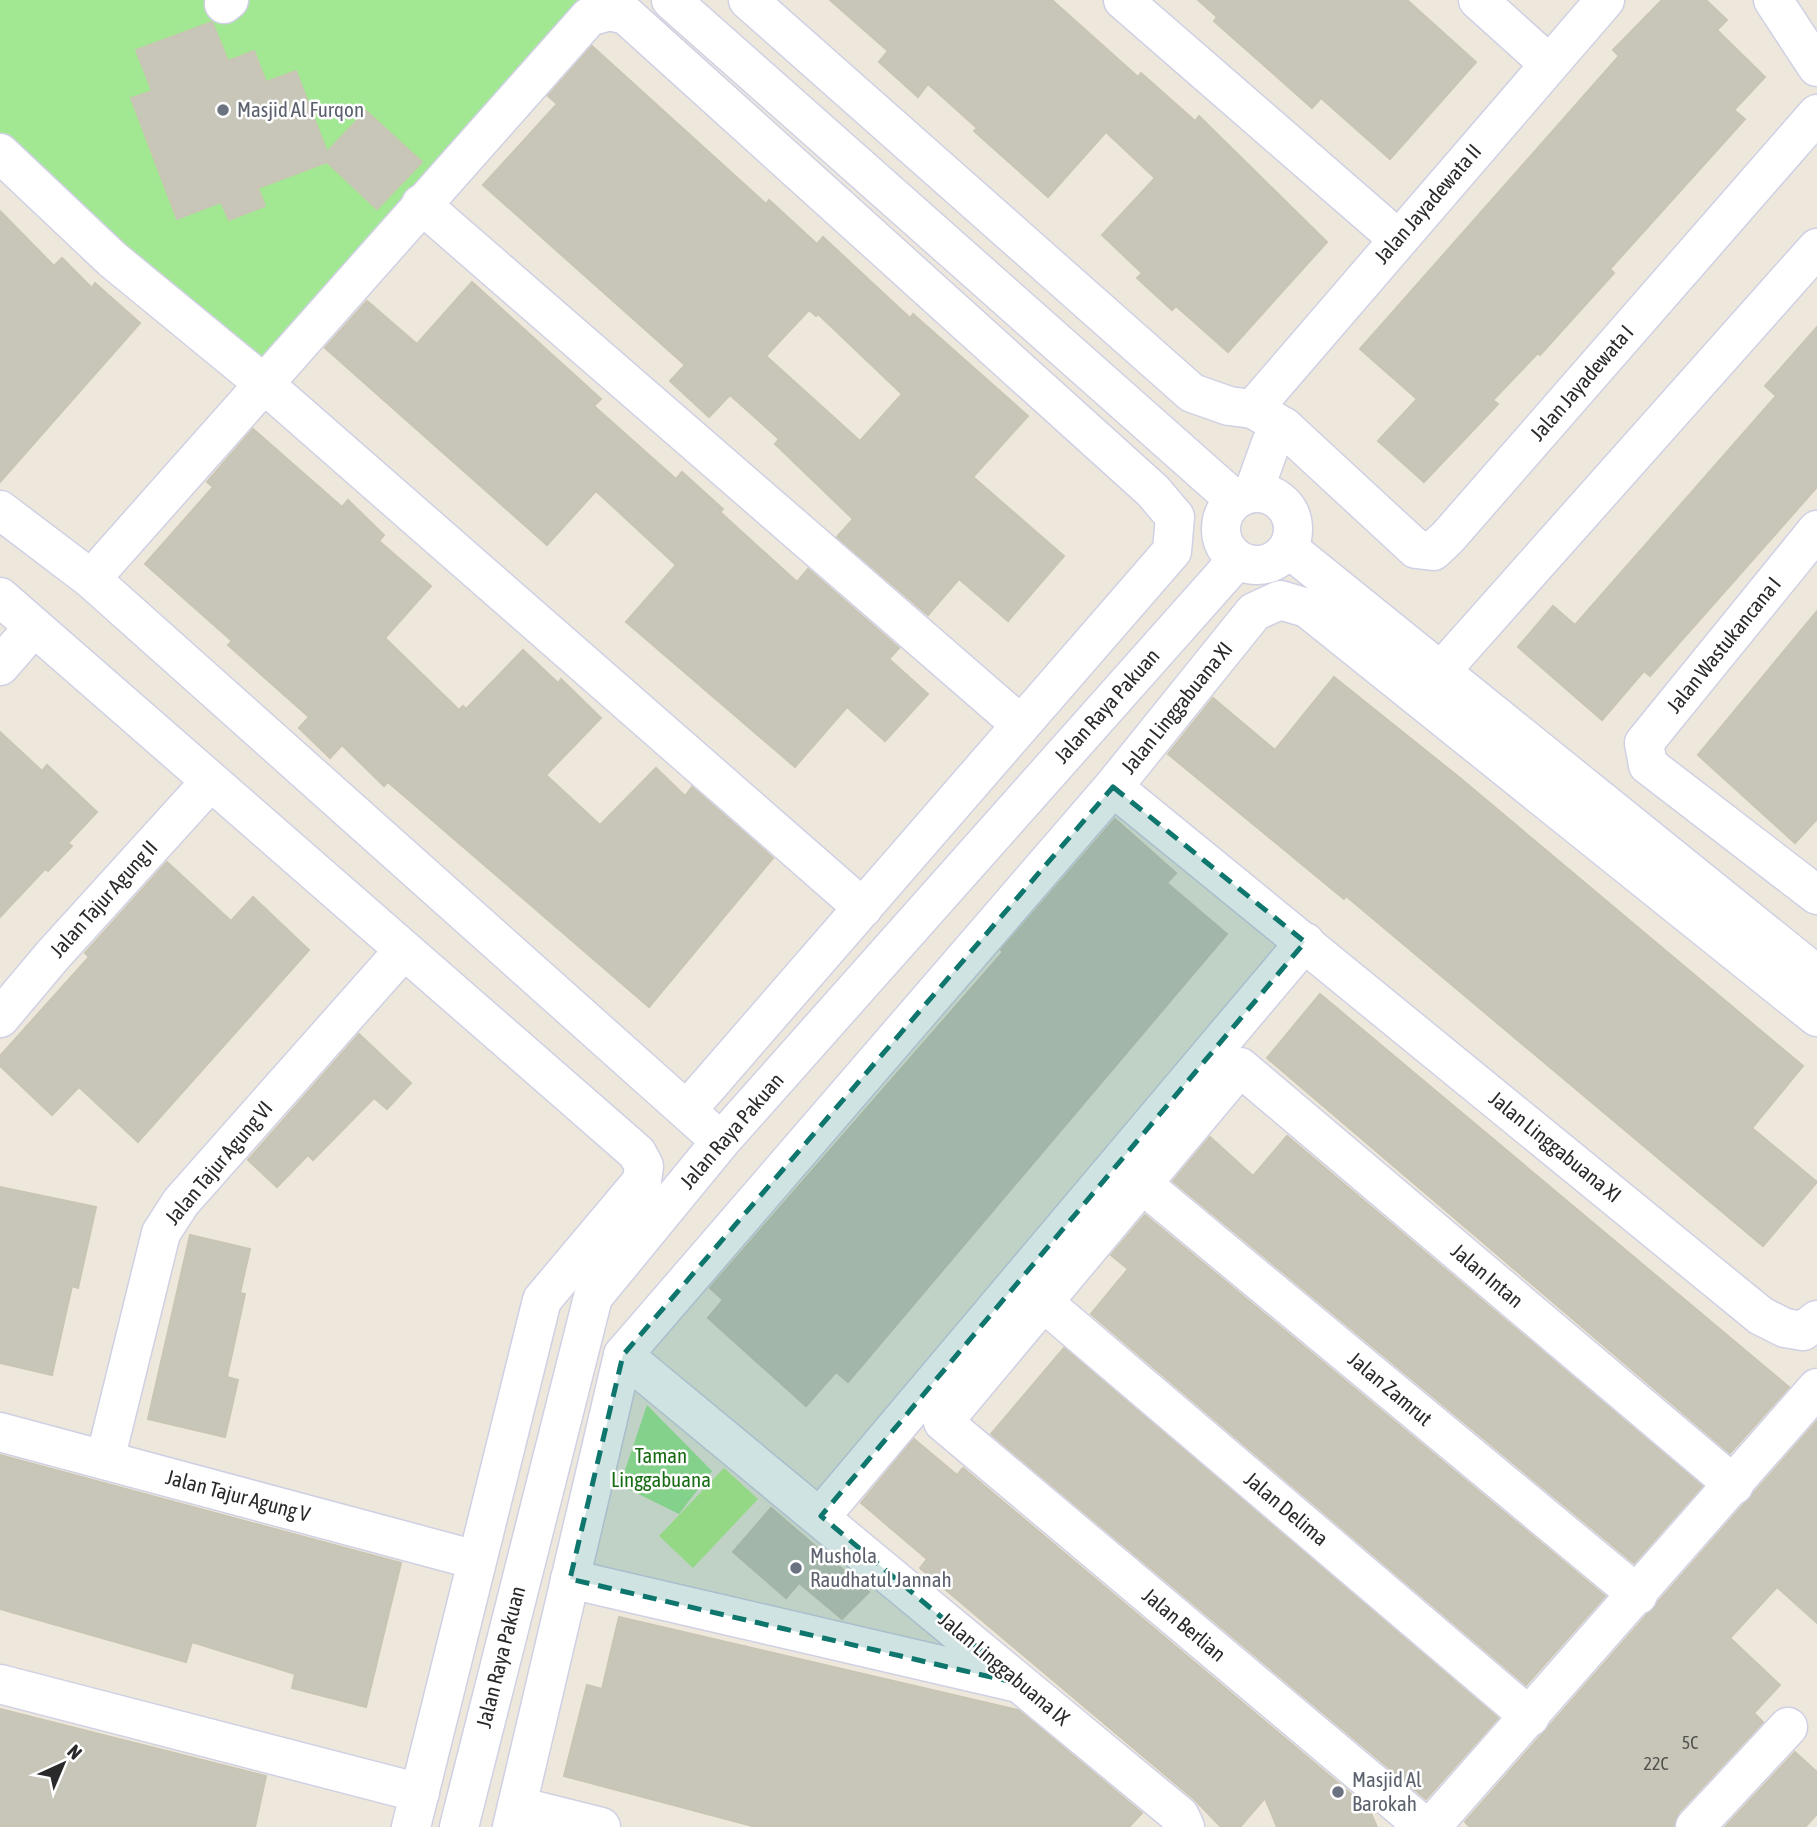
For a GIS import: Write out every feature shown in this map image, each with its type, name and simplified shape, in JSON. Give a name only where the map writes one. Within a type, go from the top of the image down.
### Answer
[{"type":"street","points":[[671,0],[1244,496]]},
{"type":"street","points":[[748,0],[1192,393],[1268,418],[1330,471],[1290,533],[1271,563],[1260,566],[1237,560],[1229,552],[1221,530],[1227,508],[1244,496],[1269,495],[1283,503],[1290,533],[1440,672],[1817,975]]},
{"type":"street","points":[[1123,0],[1398,239]]},
{"type":"street","points":[[1478,0],[1549,64]]},
{"type":"street","name":"Jalan Jayadewata II","points":[[1244,496],[1271,443],[1268,418],[1398,239],[1605,0]]},
{"type":"street","points":[[1773,0],[1817,67]]},
{"type":"street","points":[[91,579],[589,17],[609,11],[626,15],[1153,491],[1175,517],[1172,551],[687,1110]]},
{"type":"street","name":"Jalan Jayadewata I","points":[[1330,471],[1416,549],[1433,551],[1817,114]]},
{"type":"street","points":[[0,153],[112,258],[263,383],[863,908]]},
{"type":"street","points":[[421,204],[1021,725]]},
{"type":"street","points":[[1440,672],[1817,248]]},
{"type":"street","points":[[0,510],[91,579],[721,1141]]},
{"type":"street","name":"Jalan Wastukancana I","points":[[1817,530],[1644,743],[1648,765],[1817,895]]},
{"type":"street","name":"Jalan Raya Pakuan","points":[[459,1827],[593,1297],[721,1141],[1237,560]]},
{"type":"street","points":[[0,597],[637,1153],[644,1167],[642,1181],[542,1300],[415,1810],[0,1684]]},
{"type":"street","name":"Jalan Linggabuana XI","points":[[1817,1017],[1307,608],[1280,600],[1254,612],[1113,787],[1761,1316],[1785,1328],[1803,1331],[1817,1320]]},
{"type":"street","points":[[0,666],[34,627]]},
{"type":"street","name":"Jalan Tajur Agung II","points":[[0,1018],[52,955],[211,782]]},
{"type":"street","points":[[601,1827],[515,1816],[623,1355],[1113,787]]},
{"type":"street","points":[[821,1516],[1305,942]]},
{"type":"street","name":"Jalan Tajur Agung VI","points":[[105,1460],[162,1233],[181,1202],[404,950]]},
{"type":"street","name":"Jalan Intan","points":[[1142,1183],[1240,1068],[1734,1485]]},
{"type":"street","points":[[1043,1302],[1142,1183]]},
{"type":"street","name":"Jalan Zamrut","points":[[1142,1183],[1638,1595]]},
{"type":"street","name":"Jalan Berlian","points":[[1043,1302],[943,1422],[1424,1827]]},
{"type":"street","name":"Jalan Delima","points":[[1043,1302],[1530,1717]]},
{"type":"street","name":"Jalan Linggabuana IX","points":[[623,1355],[821,1516],[1180,1816],[1185,1827]]},
{"type":"street","points":[[1431,1827],[1638,1595],[1817,1388]]},
{"type":"street","name":"Jalan Tajur Agung V","points":[[0,1432],[476,1560]]},
{"type":"street","points":[[570,1579],[1021,1684]]},
{"type":"street","points":[[1695,1827],[1788,1727]]},
{"type":"highlighted area","points":[[1113,787],[1305,942],[821,1516],[1021,1684],[570,1579],[623,1355]]},
{"type":"green space","points":[[0,0],[616,0],[262,391],[0,157]]},
{"type":"green space","name":"Taman Linggabuana","points":[[647,1405],[712,1471],[679,1514],[620,1485]]},
{"type":"green space","points":[[724,1468],[758,1499],[693,1568],[659,1536]]},
{"type":"building","points":[[830,0],[1052,0],[1138,77],[1141,73],[1195,121],[1199,116],[1327,242],[1228,352],[1176,306],[1172,310],[1137,278],[1142,273],[1102,235],[1155,178],[1106,132],[1048,197],[974,131],[977,128],[928,84],[918,97],[879,62],[888,51]]},
{"type":"building","points":[[1198,0],[1407,0],[1476,62],[1390,159],[1321,98],[1312,108],[1214,21],[1217,17]]},
{"type":"building","points":[[1662,0],[1706,0],[1727,20],[1717,30],[1765,77],[1734,110],[1745,119],[1610,269],[1614,273],[1540,355],[1538,353],[1493,400],[1498,404],[1424,482],[1378,441],[1417,399],[1360,349],[1619,56],[1613,50]]},
{"type":"building","name":"Masjid Al Furqon","points":[[212,22],[228,61],[254,51],[266,82],[296,71],[327,152],[366,111],[422,162],[377,209],[327,162],[258,188],[265,206],[229,220],[221,202],[177,219],[131,98],[152,91],[136,50]]},
{"type":"building","points":[[592,46],[766,204],[769,200],[817,244],[823,237],[910,318],[913,314],[1028,416],[973,477],[1064,556],[1008,621],[959,579],[928,615],[837,537],[853,519],[775,444],[779,439],[730,395],[709,417],[670,381],[685,365],[483,185],[557,104],[548,96]],"holes":[[[809,310],[816,316],[818,314],[902,394],[860,441],[766,356]]]},
{"type":"building","points":[[0,211],[54,266],[62,258],[92,288],[95,283],[140,323],[0,482]]},
{"type":"building","points":[[472,282],[601,399],[594,406],[676,479],[682,472],[723,509],[720,512],[797,582],[808,569],[899,648],[889,659],[928,694],[885,741],[847,707],[795,767],[626,622],[676,565],[596,491],[547,545],[325,348],[367,301],[417,344]]},
{"type":"building","points":[[1817,327],[1817,487],[1650,676],[1644,671],[1602,720],[1518,647],[1553,606],[1575,625],[1776,396],[1765,386]]},
{"type":"building","points":[[253,429],[342,507],[348,500],[384,535],[379,541],[431,586],[385,638],[459,710],[463,706],[466,709],[523,650],[558,683],[561,679],[601,718],[546,775],[600,825],[656,768],[685,796],[692,787],[773,858],[649,1007],[388,782],[384,786],[342,745],[330,758],[299,728],[309,717],[228,645],[232,641],[145,564],[213,487],[207,482]]},
{"type":"building","points":[[1817,611],[1817,819],[1795,843],[1698,755]]},
{"type":"building","points":[[1334,677],[1460,778],[1803,1066],[1752,1128],[1817,1182],[1763,1246],[1346,896],[1344,899],[1168,754],[1213,698],[1275,750]]},
{"type":"building","points":[[0,732],[42,771],[47,765],[97,812],[68,843],[72,846],[48,871],[45,869],[0,917]]},
{"type":"building","points":[[1115,819],[1176,873],[1167,883],[1227,934],[848,1382],[836,1372],[806,1406],[708,1318],[723,1300],[710,1288],[1003,952],[1001,950]]},
{"type":"building","points":[[167,862],[231,921],[253,897],[309,950],[138,1142],[79,1087],[52,1115],[0,1066],[0,1056],[89,957],[85,953]]},
{"type":"building","points":[[1320,994],[1789,1387],[1730,1453],[1267,1058]]},
{"type":"building","points":[[359,1034],[411,1083],[387,1109],[374,1098],[313,1160],[308,1155],[277,1187],[248,1160]]},
{"type":"building","points":[[1287,1136],[1702,1486],[1634,1563],[1173,1181],[1210,1137],[1253,1176]]},
{"type":"building","points":[[0,1187],[96,1207],[78,1288],[72,1286],[52,1375],[0,1363]]},
{"type":"building","points":[[1145,1215],[1605,1596],[1526,1685],[1091,1314],[1128,1269],[1111,1255]]},
{"type":"building","points":[[190,1235],[250,1249],[240,1293],[245,1294],[227,1377],[238,1380],[225,1437],[148,1419]]},
{"type":"building","points":[[1064,1348],[1498,1718],[1426,1799],[991,1434]]},
{"type":"building","points":[[1817,1421],[1817,1623],[1777,1587],[1730,1638],[1780,1685],[1754,1713],[1763,1722],[1679,1812],[1674,1827],[1470,1827],[1465,1822]]},
{"type":"building","points":[[914,1439],[957,1475],[963,1468],[1369,1809],[1377,1827],[1277,1827],[1265,1798],[1240,1827],[1221,1827],[1194,1799],[920,1568],[927,1559],[861,1503]]},
{"type":"building","points":[[0,1455],[401,1563],[366,1707],[292,1688],[295,1674],[192,1642],[186,1662],[0,1609]]},
{"type":"building","name":"Mushola Raudhatul Jannah","points":[[771,1508],[869,1592],[842,1619],[799,1583],[786,1598],[733,1552]]},
{"type":"building","points":[[619,1617],[1018,1710],[1142,1813],[1129,1827],[756,1827],[564,1776],[587,1685],[602,1689]]},
{"type":"building","points":[[0,1709],[266,1776],[255,1827],[0,1827]]},
{"type":"building","points":[[1795,1752],[1817,1772],[1817,1814],[1805,1827],[1725,1827]]},
{"type":"place","name":"Masjid Al Furqon","points":[[223,110]]},
{"type":"place","name":"Mushola Raudhatul Jannah","points":[[796,1568]]},
{"type":"place","name":"Masjid Al Barokah","points":[[1338,1792]]}]
